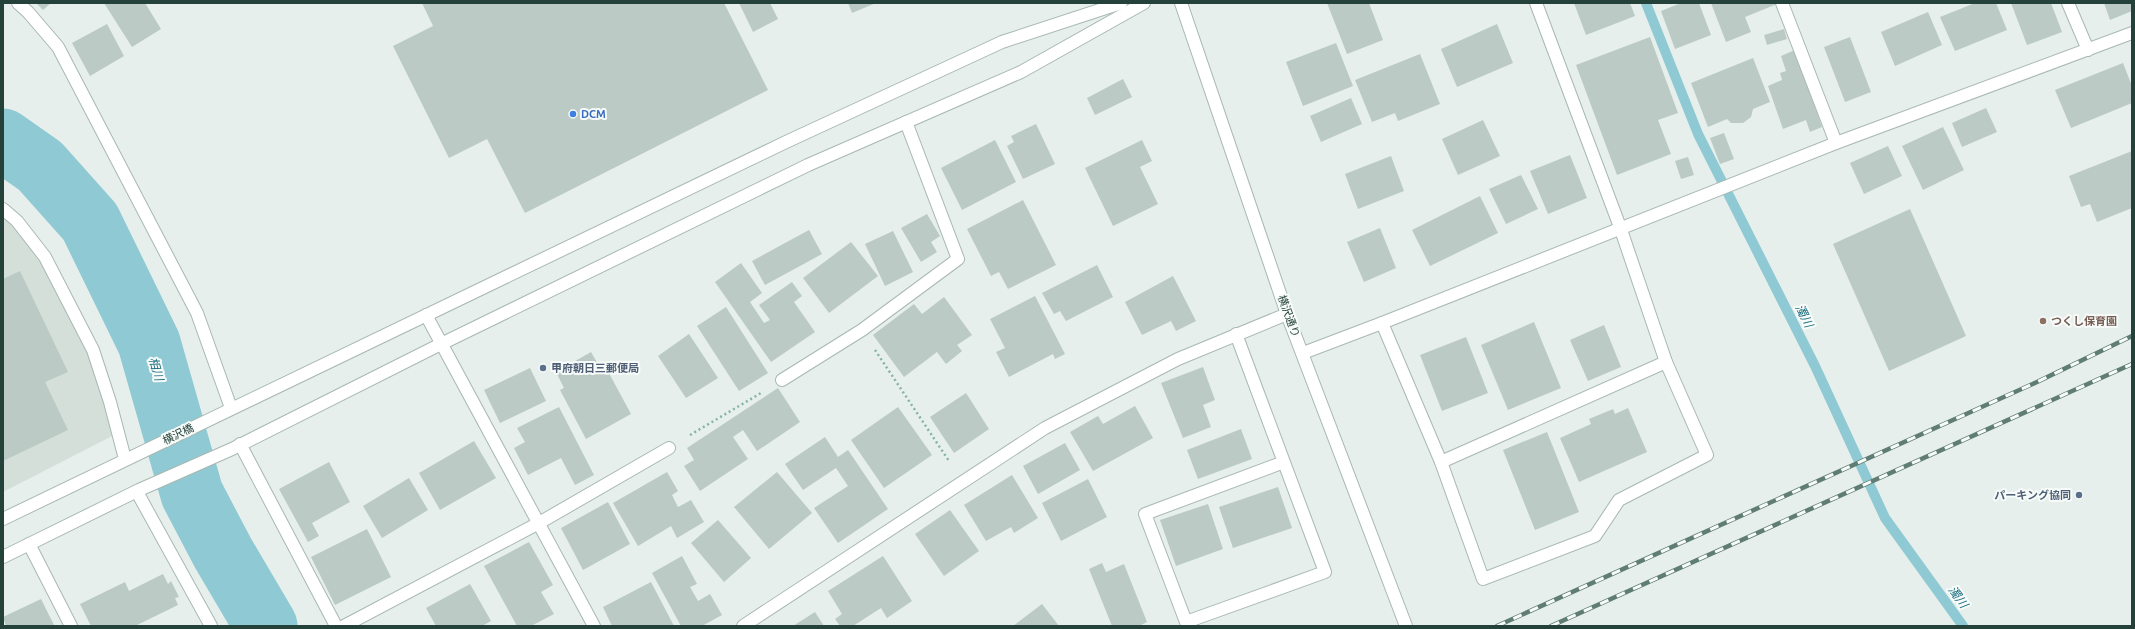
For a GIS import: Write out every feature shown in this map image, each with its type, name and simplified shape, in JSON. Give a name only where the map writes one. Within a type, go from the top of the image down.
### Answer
[{"type":"street","points":[[18,3],[28,12],[58,47],[197,313],[229,409]]},
{"type":"street","name":"横沢橋","points":[[3,518],[778,145],[1002,42],[1121,3]]},
{"type":"street","points":[[3,557],[138,491],[236,446],[808,165],[1021,72],[1144,3]]},
{"type":"street","name":"横沢通り","points":[[1181,3],[1287,314],[1406,626]]},
{"type":"street","points":[[1382,323],[1441,462],[1484,580],[1595,536],[1619,500],[1707,455],[1666,362],[1620,227],[1536,3]]},
{"type":"street","points":[[1782,3],[1836,143]]},
{"type":"street","points":[[2068,3],[2088,50]]},
{"type":"street","points":[[1302,353],[1382,323],[1620,227],[1836,143],[2088,50],[2132,32]]},
{"type":"street","points":[[782,380],[862,330],[958,259],[906,122]]},
{"type":"street","points":[[3,209],[16,221],[45,257],[93,350],[110,402],[126,459]]},
{"type":"street","points":[[743,626],[1045,428],[1178,359],[1287,314]]},
{"type":"street","points":[[426,315],[594,626]]},
{"type":"street","points":[[1236,334],[1284,462],[1325,572],[1186,622],[1145,514],[1284,462]]},
{"type":"street","points":[[1441,462],[1666,362]]},
{"type":"street","points":[[236,446],[336,626]]},
{"type":"street","points":[[344,626],[539,524],[669,448]]},
{"type":"street","points":[[138,491],[211,626]]},
{"type":"street","points":[[30,544],[71,626]]},
{"type":"path","points":[[862,330],[963,483]]},
{"type":"path","points":[[669,448],[782,380]]},
{"type":"shaded area","points":[[3,209],[45,257],[93,350],[118,433],[3,492]]},
{"type":"building","points":[[36,3],[51,3],[43,10]]},
{"type":"building","points":[[104,3],[145,3],[161,29],[132,47]]},
{"type":"building","name":"DCM","points":[[422,3],[724,3],[768,90],[525,213],[487,139],[449,158],[393,46],[433,26]]},
{"type":"building","points":[[739,3],[770,3],[778,19],[753,32]]},
{"type":"building","points":[[848,3],[876,3],[852,13]]},
{"type":"building","points":[[1327,3],[1369,3],[1383,40],[1347,54]]},
{"type":"building","points":[[1574,3],[1630,3],[1635,16],[1586,35]]},
{"type":"building","points":[[1681,3],[1699,3],[1711,35],[1675,49],[1661,11]]},
{"type":"building","points":[[1711,3],[1777,4],[1745,17],[1751,32],[1726,42]]},
{"type":"building","points":[[1975,3],[1996,3],[2007,30],[1955,51],[1940,17]]},
{"type":"building","points":[[2011,3],[2051,3],[2062,32],[2027,45]]},
{"type":"building","points":[[2104,3],[2132,3],[2132,11],[2110,20]]},
{"type":"building","points":[[1928,12],[1942,45],[1895,66],[1881,32]]},
{"type":"building","points":[[107,24],[124,56],[90,76],[72,43]]},
{"type":"building","points":[[1497,24],[1513,63],[1457,87],[1441,49]]},
{"type":"building","points":[[1784,29],[1787,39],[1767,45],[1764,35]]},
{"type":"building","points":[[1650,37],[1678,113],[1658,120],[1671,154],[1617,175],[1576,65]]},
{"type":"building","points":[[1850,37],[1871,92],[1845,102],[1824,47]]},
{"type":"building","points":[[1336,43],[1353,86],[1303,106],[1286,62]]},
{"type":"building","points":[[1795,50],[1822,127],[1810,132],[1806,120],[1783,129],[1768,86],[1782,80],[1780,73],[1786,71],[1781,56]]},
{"type":"building","points":[[1420,54],[1440,104],[1398,121],[1395,113],[1372,122],[1355,80]]},
{"type":"building","points":[[1753,58],[1770,102],[1753,109],[1751,117],[1743,123],[1731,123],[1727,119],[1708,127],[1691,83]]},
{"type":"building","points":[[2123,63],[2132,86],[2132,103],[2071,128],[2055,90]]},
{"type":"building","points":[[1123,79],[1132,97],[1095,115],[1087,98]]},
{"type":"building","points":[[1351,98],[1362,124],[1321,142],[1310,116]]},
{"type":"building","points":[[1986,108],[1997,132],[1962,147],[1952,123]]},
{"type":"building","points":[[1483,120],[1500,156],[1458,175],[1442,139]]},
{"type":"building","points":[[1036,124],[1055,164],[1023,179],[1007,146],[1014,142],[1011,136]]},
{"type":"building","points":[[1943,127],[1964,170],[1923,190],[1902,146]]},
{"type":"building","points":[[1724,133],[1734,159],[1720,164],[1710,138]]},
{"type":"building","points":[[995,140],[1016,182],[962,210],[941,168]]},
{"type":"building","points":[[1142,140],[1152,161],[1140,167],[1158,204],[1113,226],[1085,168]]},
{"type":"building","points":[[1888,146],[1902,176],[1864,194],[1850,163]]},
{"type":"building","points":[[2132,151],[2132,208],[2097,222],[2090,204],[2081,207],[2069,176]]},
{"type":"building","points":[[1570,155],[1587,198],[1548,214],[1530,171]]},
{"type":"building","points":[[1391,156],[1404,191],[1358,209],[1345,174]]},
{"type":"building","points":[[1688,157],[1694,175],[1681,179],[1675,161]]},
{"type":"building","points":[[1521,175],[1538,209],[1506,224],[1489,189]]},
{"type":"building","points":[[1480,196],[1498,233],[1430,266],[1412,230]]},
{"type":"building","points":[[1023,200],[1056,265],[1008,289],[999,272],[991,276],[967,229]]},
{"type":"building","points":[[1910,209],[1966,336],[1889,371],[1833,244]]},
{"type":"building","points":[[927,214],[940,236],[931,242],[937,252],[921,262],[901,228]]},
{"type":"building","points":[[1380,228],[1396,268],[1364,282],[1347,242]]},
{"type":"building","points":[[809,230],[822,254],[765,285],[752,261]]},
{"type":"building","points":[[893,231],[913,272],[885,286],[865,244]]},
{"type":"building","points":[[851,242],[878,276],[829,313],[803,278]]},
{"type":"building","points":[[741,263],[762,293],[750,302],[764,323],[770,320],[759,305],[792,282],[802,296],[794,302],[815,332],[771,362],[715,282]]},
{"type":"building","points":[[1097,265],[1113,297],[1066,321],[1060,311],[1054,314],[1042,293]]},
{"type":"building","points":[[20,271],[68,372],[45,382],[68,430],[3,461],[3,279]]},
{"type":"building","points":[[1173,276],[1196,321],[1176,331],[1171,321],[1142,335],[1125,302]]},
{"type":"building","points":[[1035,296],[1065,354],[1055,359],[1053,354],[1009,377],[996,352],[1005,348],[990,319]]},
{"type":"building","points":[[944,297],[972,335],[957,345],[962,351],[946,364],[937,352],[904,377],[873,335],[914,304],[922,314]]},
{"type":"building","points":[[726,307],[768,373],[739,391],[697,326]]},
{"type":"building","points":[[1534,322],[1561,388],[1508,410],[1481,345]]},
{"type":"building","points":[[1604,325],[1621,367],[1588,381],[1570,340]]},
{"type":"building","points":[[689,334],[718,378],[686,398],[658,356]]},
{"type":"building","points":[[1466,337],[1488,393],[1442,411],[1420,355]]},
{"type":"building","points":[[591,352],[599,366],[604,364],[631,414],[586,439],[560,390],[564,388],[556,372]]},
{"type":"building","points":[[1203,367],[1215,400],[1203,405],[1211,427],[1183,438],[1161,383]]},
{"type":"building","points":[[530,368],[546,401],[500,423],[484,390]]},
{"type":"building","points":[[778,388],[800,422],[757,451],[743,430],[733,437],[748,459],[700,491],[684,466],[694,460],[687,448]]},
{"type":"building","points":[[966,393],[989,429],[954,453],[930,417]]},
{"type":"building","points":[[1135,406],[1153,438],[1093,471],[1070,432],[1098,416],[1103,424]]},
{"type":"building","points":[[559,407],[594,475],[575,485],[561,458],[528,475],[514,448],[525,442],[517,428]]},
{"type":"building","points":[[898,407],[932,455],[884,488],[851,440]]},
{"type":"building","points":[[1628,408],[1647,452],[1579,482],[1560,438],[1591,424],[1589,419],[1613,409],[1615,414]]},
{"type":"building","points":[[1241,429],[1252,459],[1198,479],[1187,450]]},
{"type":"building","points":[[1547,432],[1579,512],[1535,530],[1503,450]]},
{"type":"building","points":[[825,437],[838,457],[848,450],[888,509],[838,543],[814,508],[848,486],[836,468],[803,490],[785,464]]},
{"type":"building","points":[[474,441],[496,478],[440,510],[419,473]]},
{"type":"building","points":[[1065,443],[1080,470],[1038,494],[1023,466]]},
{"type":"building","points":[[329,462],[350,502],[312,523],[319,536],[308,542],[279,489]]},
{"type":"building","points":[[667,472],[678,491],[672,495],[678,507],[691,500],[704,522],[677,538],[671,526],[638,546],[613,503]]},
{"type":"building","points":[[777,472],[812,513],[769,549],[734,507]]},
{"type":"building","points":[[1012,475],[1038,518],[1014,533],[1011,527],[986,541],[964,505]]},
{"type":"building","points":[[409,478],[428,510],[382,538],[363,506]]},
{"type":"building","points":[[1088,479],[1107,517],[1061,541],[1042,503]]},
{"type":"building","points":[[1278,487],[1292,528],[1233,548],[1219,507]]},
{"type":"building","points":[[608,502],[630,544],[583,570],[561,528]]},
{"type":"building","points":[[1208,504],[1223,549],[1176,566],[1160,520]]},
{"type":"building","points":[[950,510],[979,551],[944,576],[915,534]]},
{"type":"building","points":[[718,520],[751,558],[724,582],[691,543]]},
{"type":"building","points":[[367,529],[391,577],[335,605],[311,557]]},
{"type":"building","points":[[529,542],[553,585],[541,592],[554,614],[531,626],[517,626],[484,566]]},
{"type":"building","points":[[682,556],[697,584],[690,587],[698,601],[710,594],[722,615],[702,626],[681,626],[652,573]]},
{"type":"building","points":[[883,556],[912,601],[887,618],[881,608],[853,626],[840,626],[835,619],[842,614],[828,591]]},
{"type":"building","points":[[1102,563],[1106,572],[1124,564],[1147,622],[1139,626],[1112,626],[1089,569]]},
{"type":"building","points":[[163,574],[168,584],[171,581],[179,597],[175,598],[178,605],[135,626],[91,626],[80,604],[125,582],[129,591]]},
{"type":"building","points":[[651,582],[674,626],[612,626],[603,607]]},
{"type":"building","points":[[470,584],[491,621],[482,626],[436,626],[426,608]]},
{"type":"building","points":[[41,599],[54,625],[6,626],[3,617]]},
{"type":"building","points":[[1042,604],[1059,626],[1013,626]]},
{"type":"building","points":[[815,612],[824,626],[793,626]]},
{"type":"waterway","name":"濁川","points":[[1646,3],[1698,134],[1815,366],[1885,518],[1963,626]]},
{"type":"waterway","name":"相川","points":[[3,140],[40,166],[90,222],[149,343],[192,494],[223,553],[266,626]]},
{"type":"railway","points":[[1497,626],[2037,382],[2132,336]]},
{"type":"railway","points":[[1551,626],[2132,364]]},
{"type":"place","name":"DCM","points":[[573,114]]},
{"type":"place","name":"つくし保育園","points":[[2043,321]]},
{"type":"place","name":"甲府朝日三郵便局","points":[[543,368]]},
{"type":"place","name":"パーキング協同","points":[[2079,495]]}]
